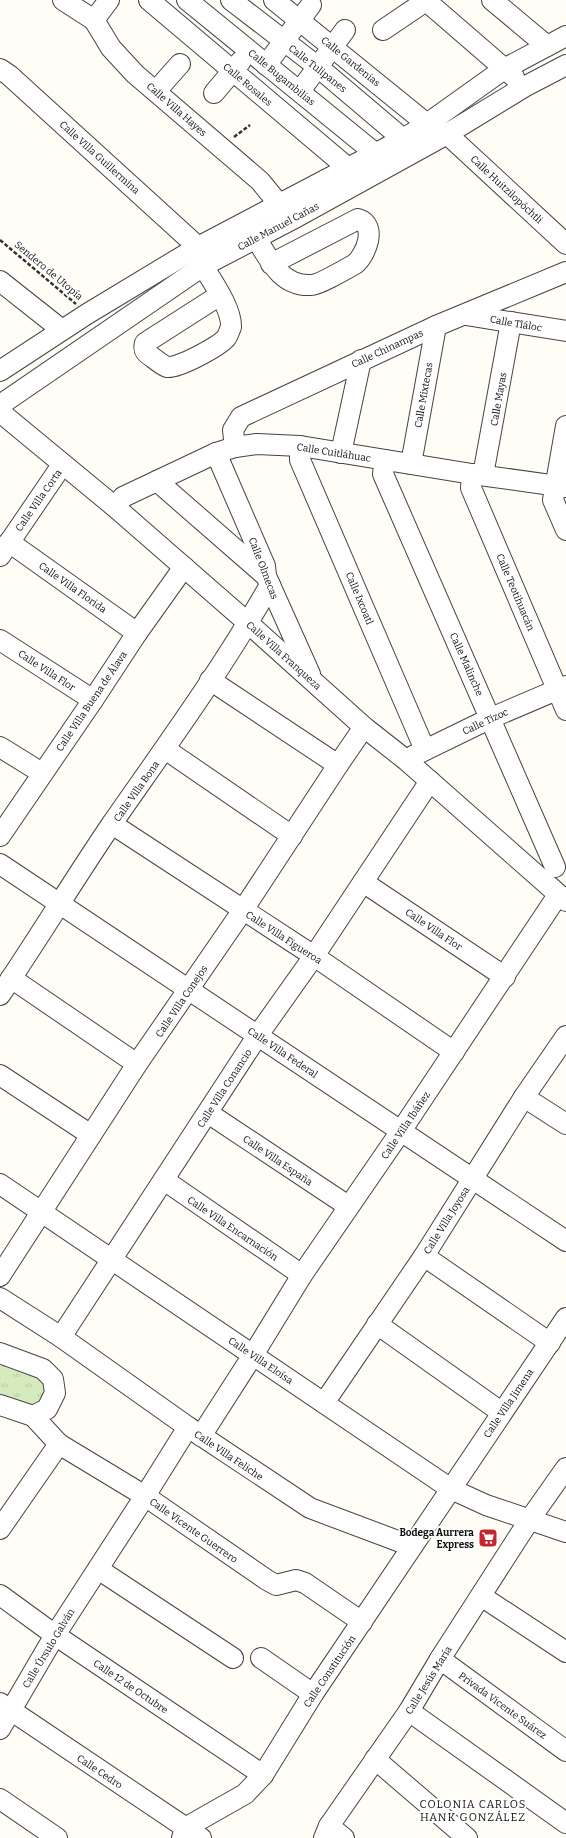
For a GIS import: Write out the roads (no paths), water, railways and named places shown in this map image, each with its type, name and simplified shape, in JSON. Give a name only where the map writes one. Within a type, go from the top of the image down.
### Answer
[{"type":"street","name":"Calle Villa Hayes","points":[[63,0],[94,20],[111,48],[135,74],[260,181],[286,212]]},
{"type":"street","points":[[94,20],[109,0]]},
{"type":"street","name":"Calle Rosales","points":[[149,0],[348,168]]},
{"type":"street","points":[[168,16],[182,0]]},
{"type":"street","name":"Calle Tulipanes","points":[[231,0],[318,67],[403,139]]},
{"type":"street","points":[[233,36],[262,0]]},
{"type":"street","name":"Calle Gardenias","points":[[274,0],[306,13],[333,46],[427,124],[447,134]]},
{"type":"street","points":[[383,30],[426,0],[524,87]]},
{"type":"street","points":[[492,0],[547,46]]},
{"type":"street","name":"Calle Bugambilias","points":[[199,3],[266,65],[376,154]]},
{"type":"street","points":[[266,65],[306,13]]},
{"type":"street","points":[[300,91],[345,30]]},
{"type":"street","name":"Calle Manuel Cañas","points":[[0,405],[203,266],[256,238],[286,212],[348,168],[403,139],[427,124],[504,68],[566,36]]},
{"type":"street","points":[[214,92],[250,50]]},
{"type":"street","points":[[156,91],[180,64]]},
{"type":"street","name":"Calle Manuel Cañas","points":[[0,371],[87,314],[198,246],[286,212],[447,134],[524,87],[566,65]]},
{"type":"street","name":"Calle Villa Guillermina","points":[[0,69],[9,75],[198,246]]},
{"type":"street","points":[[297,126],[316,105]]},
{"type":"street","name":"Calle Huitzilopóchtli","points":[[447,134],[566,244]]},
{"type":"street","points":[[256,238],[271,264]]},
{"type":"street","points":[[203,266],[220,296]]},
{"type":"street","name":"Calle Chinampas","points":[[235,447],[233,430],[241,417],[436,326],[466,315],[566,272]]},
{"type":"street","points":[[0,281],[62,330]]},
{"type":"street","name":"Calle Tláloc","points":[[466,315],[566,331]]},
{"type":"street","name":"Calle Mayas","points":[[477,474],[511,322]]},
{"type":"street","name":"Calle Mixtecas","points":[[411,464],[436,326]]},
{"type":"street","points":[[341,453],[361,360]]},
{"type":"street","name":"Calle Villa Franqueza","points":[[0,412],[62,465],[115,507],[364,727],[430,781],[555,870],[562,898]]},
{"type":"street","points":[[566,426],[560,486],[553,500],[566,530]]},
{"type":"street","name":"Calle Cuitláhuac","points":[[115,507],[123,497],[216,454],[235,447],[258,444],[300,446],[560,486]]},
{"type":"street","name":"Calle Ixcoatl","points":[[300,446],[300,460],[425,750]]},
{"type":"street","name":"Calle Olmecas","points":[[216,454],[265,566],[268,580],[314,682]]},
{"type":"street","name":"Calle Malinche","points":[[385,460],[383,474],[491,718],[555,870]]},
{"type":"street","name":"Calle Villa Corta","points":[[4,549],[62,465]]},
{"type":"street","name":"Calle Teotihuacán","points":[[477,474],[471,488],[562,688],[566,710]]},
{"type":"street","points":[[157,481],[268,580]]},
{"type":"street","name":"Calle Villa Florida","points":[[4,549],[137,633]]},
{"type":"street","name":"Calle Villa Buena de Álava","points":[[0,836],[42,773],[94,700],[137,633],[184,568]]},
{"type":"street","name":"Calle Villa Bona","points":[[0,995],[59,903],[165,749],[248,623],[268,580]]},
{"type":"street","name":"Calle Villa Flor","points":[[0,640],[94,700]]},
{"type":"street","points":[[210,680],[338,765]]},
{"type":"street","name":"Calle Tizoc","points":[[406,760],[491,718],[562,688]]},
{"type":"street","name":"Calle Villa Conejos","points":[[0,1276],[41,1210],[137,1064],[243,910],[364,727]]},
{"type":"street","points":[[0,747],[42,773]]},
{"type":"street","points":[[165,749],[292,836]]},
{"type":"street","name":"Calle Villa Conancio","points":[[61,1337],[258,1035],[314,956],[430,781]]},
{"type":"street","name":"Calle Villa Figueroa","points":[[112,824],[314,956],[454,1052]]},
{"type":"street","name":"Calle Villa Federal","points":[[0,864],[566,1241]]},
{"type":"street","name":"Calle Villa Flor","points":[[363,882],[505,976]]},
{"type":"street","name":"Calle Villa Ibáñez","points":[[253,1355],[302,1275],[348,1206],[401,1131],[505,976],[562,898]]},
{"type":"street","points":[[11,978],[137,1064]]},
{"type":"street","name":"Calle Villa Joyosa","points":[[324,1403],[424,1256],[524,1097],[566,1036]]},
{"type":"street","points":[[0,1075],[91,1136]]},
{"type":"street","points":[[524,1097],[566,1124]]},
{"type":"street","name":"Calle Villa España","points":[[208,1113],[348,1206]]},
{"type":"street","name":"Calle Villa Encarnación","points":[[164,1180],[302,1275]]},
{"type":"street","name":"Calle Villa Eloísa","points":[[0,1184],[41,1210],[451,1489],[486,1505],[566,1532]]},
{"type":"street","points":[[424,1256],[550,1342]]},
{"type":"street","name":"Calle Villa Feliche","points":[[0,1298],[61,1337],[194,1431],[310,1508],[411,1546]]},
{"type":"street","name":"Calle Villa Jimena","points":[[451,1489],[501,1412],[566,1318]]},
{"type":"street","points":[[377,1324],[501,1412]]},
{"type":"street","points":[[0,1353],[43,1369],[54,1380],[55,1393],[47,1409],[33,1416],[0,1405]]},
{"type":"street","name":"Calle Úrsulo Galván","points":[[0,1729],[6,1707],[55,1635],[145,1496],[253,1355]]},
{"type":"street","name":"Calle Vicente Guerrero","points":[[33,1416],[59,1444],[145,1496],[267,1580],[276,1585],[296,1580],[305,1583],[362,1622]]},
{"type":"street","points":[[0,1529],[59,1444]]},
{"type":"street","name":"Calle Jesús María","points":[[326,1832],[409,1711],[440,1659],[530,1519],[566,1468]]},
{"type":"street","name":"Calle Constitución","points":[[189,1835],[245,1794],[263,1775],[313,1694],[411,1546],[451,1489]]},
{"type":"street","points":[[98,1569],[233,1658]]},
{"type":"street","name":"Calle 12 de Octubre","points":[[0,1595],[55,1635],[263,1775]]},
{"type":"street","points":[[481,1596],[566,1652]]},
{"type":"street","points":[[261,1658],[313,1694]]},
{"type":"street","name":"Privada Vicente Suárez","points":[[440,1659],[565,1749]]},
{"type":"street","name":"Calle Cedro","points":[[6,1707],[189,1835]]},
{"type":"street","points":[[409,1711],[566,1823]]},
{"type":"street","points":[[375,1759],[467,1838]]},
{"type":"street","points":[[0,1799],[57,1838]]},
{"type":"street","points":[[326,1832],[344,1838]]},
{"type":"place","name":"Bodega Aurrera Express","points":[[488,1538]]},
{"type":"district","name":"COLONIA CARLOS HANK GONZÁLEZ","points":[[473,1810]]}]
